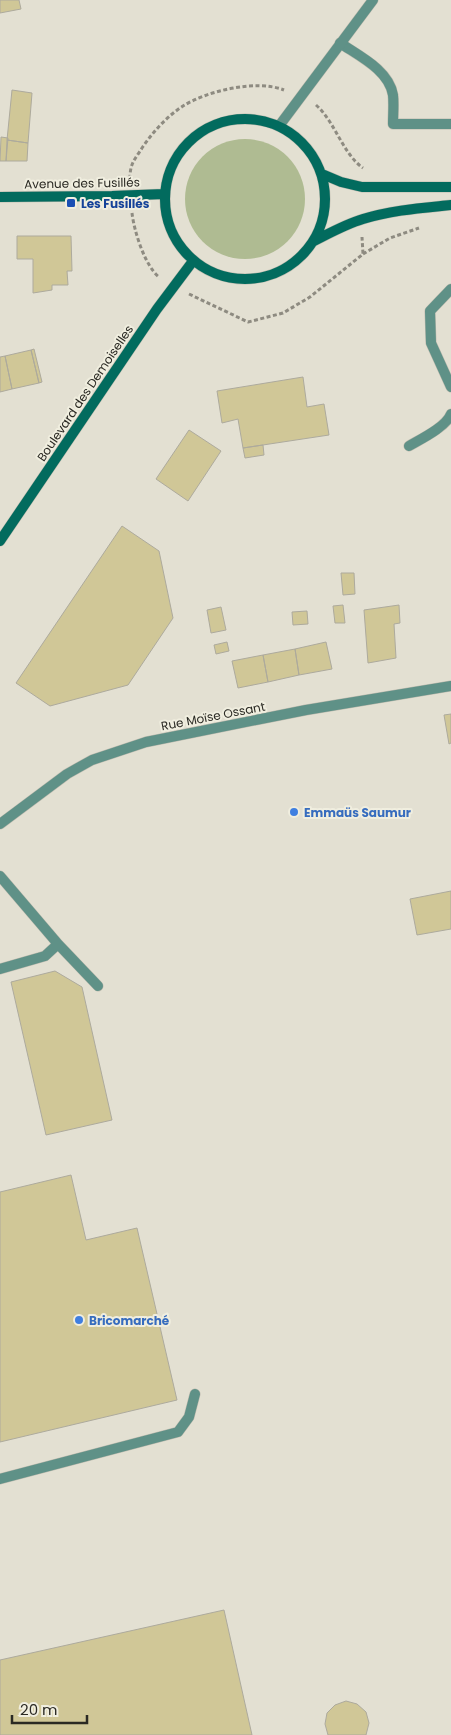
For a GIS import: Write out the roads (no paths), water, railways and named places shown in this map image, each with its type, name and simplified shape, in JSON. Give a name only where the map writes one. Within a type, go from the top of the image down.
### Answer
[{"type":"main road","points":[[235,118],[258,119],[279,126],[298,137],[312,154],[322,174],[326,196],[323,220],[314,241],[303,255],[289,266],[266,277],[241,280],[216,274],[193,261],[177,242],[166,219],[164,194],[168,172],[179,152],[194,135],[214,124],[235,118]]},
{"type":"main road","points":[[322,174],[341,182],[362,187],[451,187]]},
{"type":"main road","name":"Avenue des Fusillés","points":[[0,197],[164,194]]},
{"type":"main road","points":[[314,241],[361,220],[414,209],[451,205]]},
{"type":"main road","name":"Boulevard des Demoiselles","points":[[0,541],[157,309],[193,261]]},
{"type":"street","points":[[279,126],[373,0]]},
{"type":"street","points":[[340,43],[385,77],[393,95],[393,124],[451,124]]},
{"type":"street","points":[[451,289],[430,311],[431,343],[451,387]]},
{"type":"street","points":[[409,446],[436,429],[451,414]]},
{"type":"street","name":"Rue Moïse Ossant","points":[[0,824],[67,774],[92,760],[146,742],[306,710],[451,686]]},
{"type":"street","points":[[0,876],[58,944],[98,986]]},
{"type":"street","points":[[0,969],[45,956],[58,944]]},
{"type":"street","points":[[0,1479],[178,1432],[189,1417],[195,1394]]},
{"type":"place","name":"Les Fusillés","points":[[71,203]]},
{"type":"place","name":"Emmaüs Saumur","points":[[294,812]]},
{"type":"place","name":"Bricomarché","points":[[79,1320]]}]
